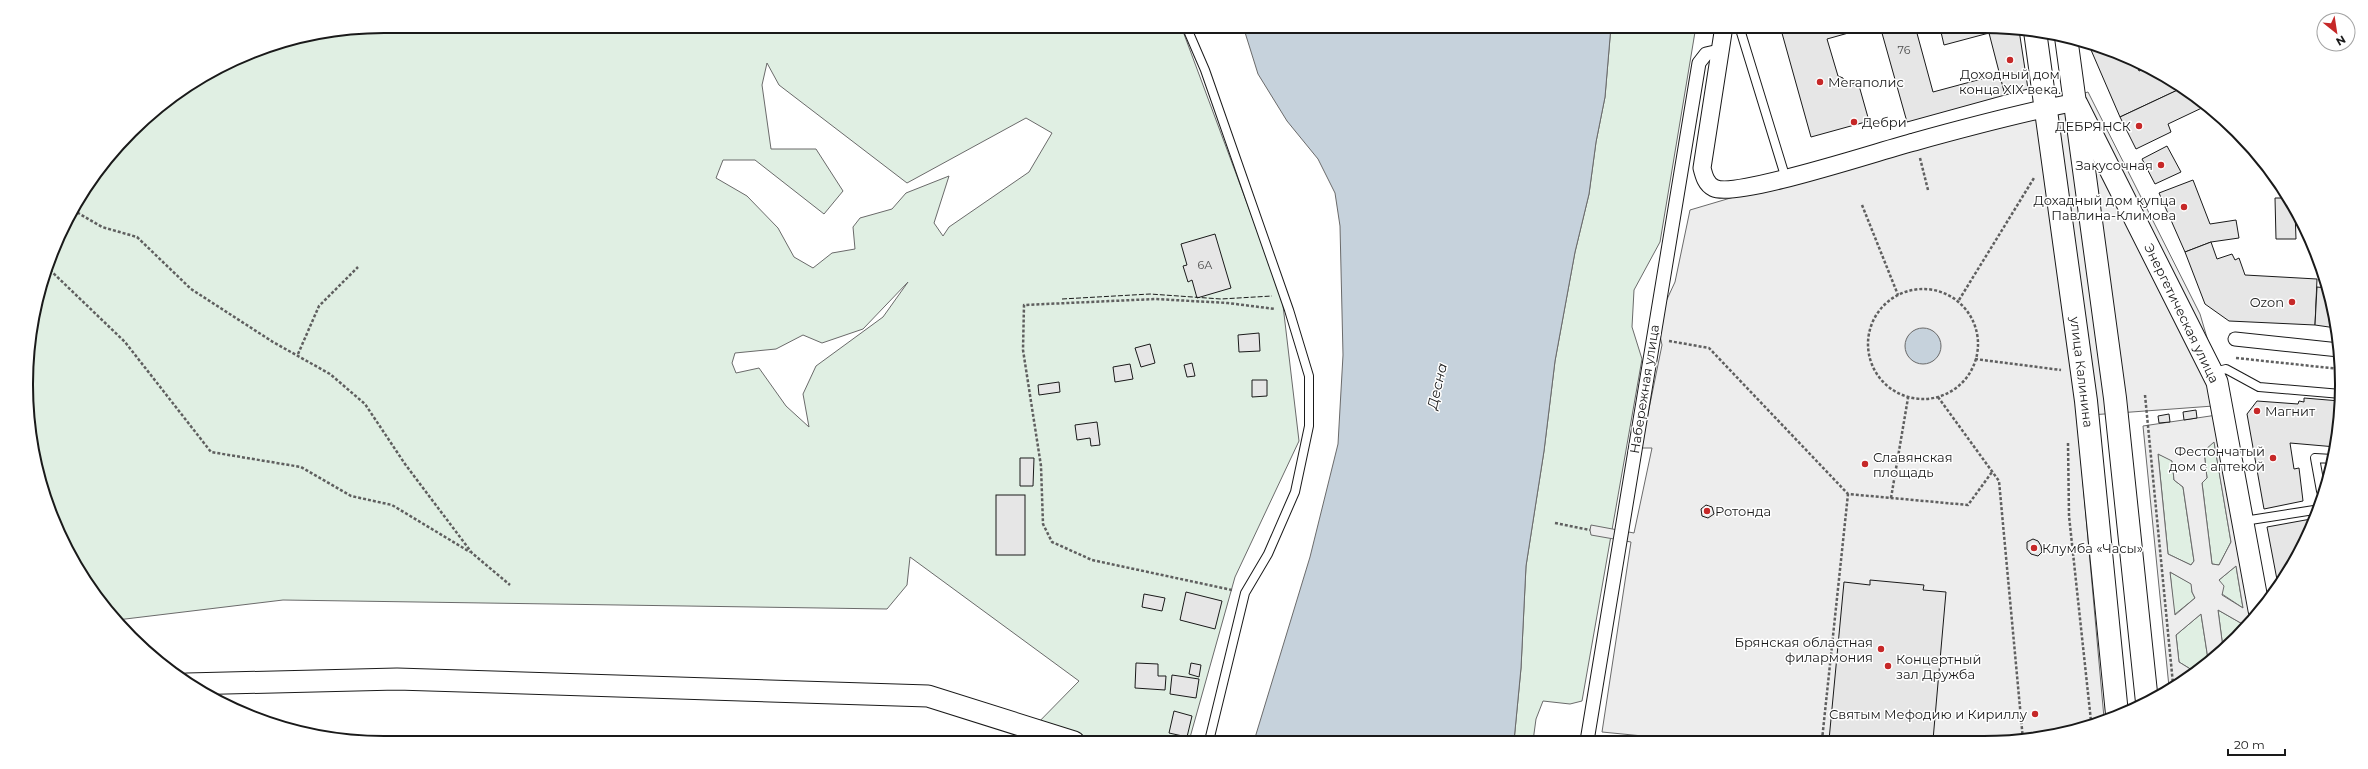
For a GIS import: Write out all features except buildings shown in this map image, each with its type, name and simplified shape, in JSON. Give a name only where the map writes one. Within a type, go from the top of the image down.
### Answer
[{"type":"main road","name":"улица Калинина","points":[[2036,37],[2047,108],[2086,401],[2117,710]]},
{"type":"main road","points":[[2067,43],[2115,398],[2146,696]]},
{"type":"street","points":[[1723,33],[1702,168],[1705,180],[1714,188],[1730,190],[1786,179],[1897,146],[2076,102]]},
{"type":"street","name":"Набережная улица","points":[[1588,736],[1652,338],[1699,63],[1706,54],[1719,51]]},
{"type":"street","name":"Энергетическая улица","points":[[2076,102],[2212,372],[2220,393],[2258,603]]},
{"type":"street","points":[[2235,339],[2333,349]]},
{"type":"street","points":[[200,684],[398,680],[928,696],[1055,736]]},
{"type":"lane","points":[[1189,33],[1205,70],[1289,310],[1309,376],[1309,426],[1295,492],[1268,554],[1245,593],[1210,736]]},
{"type":"lane","points":[[1741,33],[1786,179]]},
{"type":"lane","points":[[2212,372],[2226,368],[2259,387],[2335,393]]},
{"type":"lane","points":[[2320,485],[2315,458],[2327,459]]},
{"type":"lane","points":[[2243,521],[2311,510]]},
{"type":"path","points":[[1959,300],[2037,174],[2038,182]]},
{"type":"path","points":[[1862,205],[1898,295]]},
{"type":"path","points":[[78,213],[102,227],[136,237],[191,289],[273,342],[298,354],[330,374],[366,404],[405,464],[472,553]]},
{"type":"path","points":[[298,354],[319,306],[358,267]]},
{"type":"path","points":[[52,272],[125,342],[211,452],[301,468],[351,496],[392,505],[472,553],[510,585]]},
{"type":"path","points":[[1919,290],[1938,292],[1959,300],[1972,318],[1978,342],[1974,366],[1963,383],[1947,394],[1928,400],[1908,398],[1891,389],[1877,375],[1869,354],[1868,338],[1874,320],[1885,305],[1898,295],[1919,290]]},
{"type":"path","points":[[1245,593],[1092,560],[1052,542],[1043,524],[1041,466],[1023,350],[1024,305],[1155,299],[1228,303],[1289,310]]},
{"type":"path","points":[[1652,338],[1709,348],[1848,494],[1968,505],[1992,472]]},
{"type":"path","points":[[2235,358],[2334,368]]},
{"type":"path","points":[[1975,359],[2061,370]]},
{"type":"path","points":[[2060,362],[2062,377]]},
{"type":"path","points":[[2145,395],[2173,681]]},
{"type":"path","points":[[1938,397],[1999,481],[2022,734]]},
{"type":"path","points":[[1891,498],[1908,398]]},
{"type":"path","points":[[2068,437],[2069,516],[2091,719]]},
{"type":"path","points":[[1822,736],[1848,494]]},
{"type":"path","points":[[1554,523],[1590,530]]},
{"type":"green space","points":[[1184,33],[1282,297],[1299,441],[1235,577],[1190,736],[1028,736],[1028,733],[1079,681],[910,557],[907,585],[887,609],[283,600],[123,619],[92,580],[69,540],[52,497],[40,453],[36,430],[33,384],[36,339],[45,294],[60,250],[69,229],[92,189],[120,153],[153,120],[189,92],[229,69],[272,52],[316,40],[362,34]],"holes":[[[767,63],[779,85],[907,183],[1026,118],[1052,133],[1029,172],[949,227],[943,236],[934,223],[949,176],[906,193],[892,209],[860,218],[853,227],[855,249],[832,253],[813,268],[794,257],[778,228],[747,196],[716,178],[723,160],[755,160],[824,214],[843,191],[816,149],[771,149],[762,85]],[[908,282],[883,317],[816,366],[803,394],[809,427],[786,406],[759,368],[736,373],[732,363],[735,353],[776,349],[803,335],[822,343],[863,329]]]},
{"type":"green space","points":[[1610,33],[1695,33],[1660,242],[1634,290],[1632,327],[1642,359],[1582,701],[1570,704],[1543,701],[1536,719],[1534,736],[1514,736],[1521,668],[1526,566],[1544,451],[1555,361],[1575,252],[1589,194],[1596,142],[1605,97]]},
{"type":"green space","points":[[2214,441],[2231,542],[2219,565],[2212,564],[2202,483],[2207,478],[2204,451]]},
{"type":"green space","points":[[2158,454],[2172,460],[2174,480],[2183,487],[2194,561],[2191,565],[2168,554]]},
{"type":"green space","points":[[2236,566],[2243,608],[2222,594],[2219,580]]},
{"type":"green space","points":[[2170,572],[2192,584],[2192,592],[2195,598],[2174,615]]},
{"type":"green space","points":[[2218,610],[2241,623],[2222,642]]},
{"type":"green space","points":[[2201,614],[2207,655],[2190,669],[2179,662],[2176,635]]},
{"type":"shaded area","name":"Славянская площадь","points":[[2088,92],[2200,314],[2227,405],[2077,416],[2104,714],[2074,724],[2052,729],[2029,733],[1984,736],[1643,736],[1602,732],[1631,542],[1591,535],[1590,530],[1591,525],[1634,533],[1652,448],[1641,448],[1662,345],[1659,331],[1662,310],[1675,282],[1690,210]]},
{"type":"shaded area","points":[[2217,415],[2251,612],[2241,623],[2218,610],[2222,642],[2207,655],[2201,614],[2176,635],[2179,662],[2190,669],[2169,683],[2143,426]],"holes":[[[2214,442],[2231,542],[2219,565],[2212,564],[2202,483],[2207,478],[2204,451]],[[2158,454],[2172,461],[2174,480],[2183,487],[2194,561],[2191,565],[2168,554]],[[2236,566],[2243,608],[2222,595],[2224,586],[2219,580]],[[2170,572],[2191,584],[2192,592],[2195,598],[2175,615]]]},
{"type":"water","name":"Десна","points":[[1245,33],[1610,33],[1605,97],[1596,142],[1589,194],[1575,252],[1555,361],[1544,451],[1526,566],[1521,668],[1514,736],[1256,736],[1310,557],[1338,444],[1343,355],[1340,226],[1335,193],[1318,159],[1287,121],[1258,74]]},
{"type":"water","points":[[1927,328],[1936,333],[1940,339],[1940,353],[1936,359],[1927,364],[1919,364],[1910,359],[1906,353],[1905,342],[1910,333],[1916,329]]},
{"type":"fence","points":[[1062,299],[1150,294],[1221,299],[1272,296]]},
{"type":"place","name":"Доходный дом конца XIX века.","points":[[2010,60]]},
{"type":"place","name":"Мегаполис","points":[[1820,82]]},
{"type":"place","name":"Дебри","points":[[1854,122]]},
{"type":"place","name":"ДЕБРЯНСК","points":[[2139,126]]},
{"type":"place","name":"Закусочная","points":[[2161,165]]},
{"type":"place","name":"Дохадный дом купца Павлина-Климова","points":[[2184,207]]},
{"type":"place","name":"Ozon","points":[[2292,302]]},
{"type":"place","name":"Магнит","points":[[2257,411]]},
{"type":"place","name":"Фестончатый дом с аптекой","points":[[2273,458]]},
{"type":"place","name":"Славянская площадь","points":[[1865,464]]},
{"type":"place","name":"Ротонда","points":[[1707,511]]},
{"type":"place","name":"Клумба «Часы»","points":[[2034,548]]},
{"type":"place","name":"Брянская областная филармония","points":[[1881,649]]},
{"type":"place","name":"Концертный зал Дружба","points":[[1888,666]]},
{"type":"place","name":"Святым Мефодию и Кириллу","points":[[2035,714]]}]
